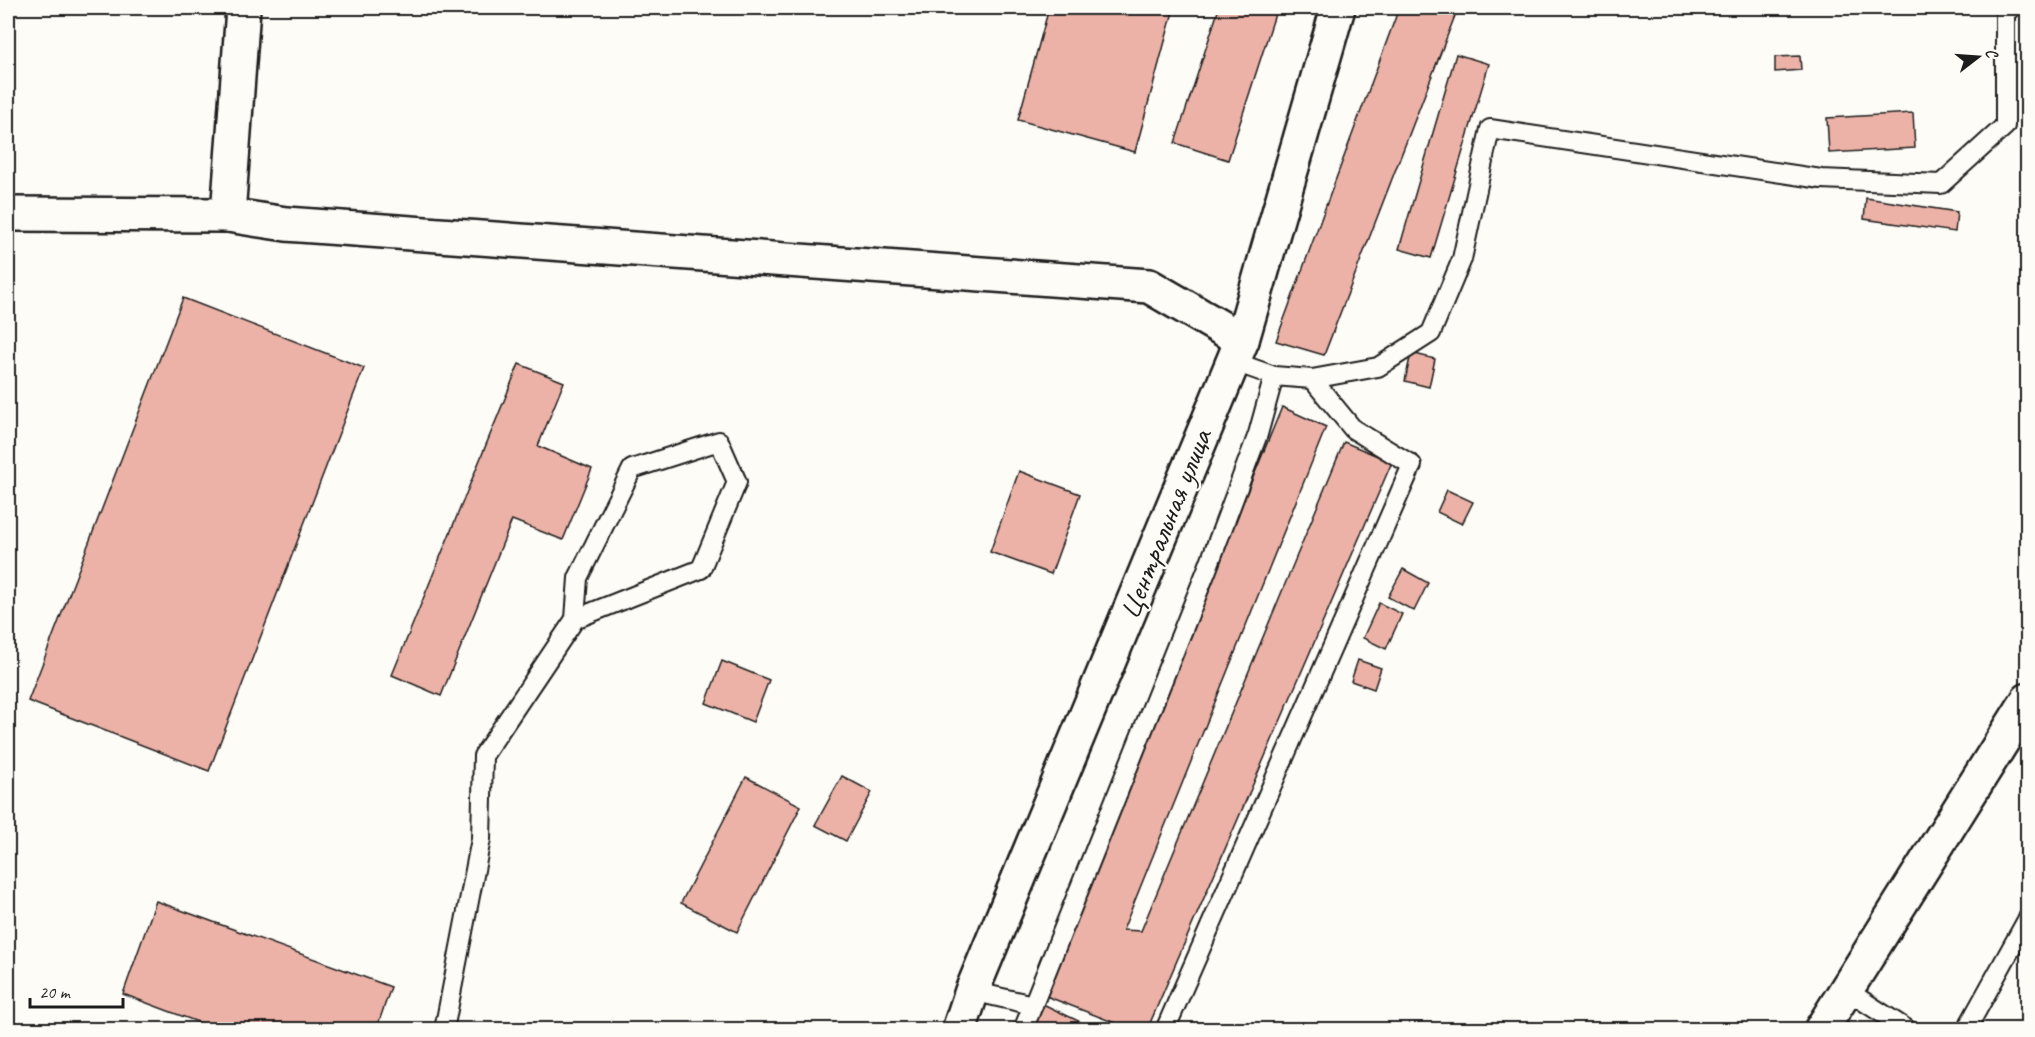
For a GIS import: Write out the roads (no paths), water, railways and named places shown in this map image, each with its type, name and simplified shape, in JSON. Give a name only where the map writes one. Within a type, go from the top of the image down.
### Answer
[{"type":"street","points":[[228,215],[243,8]]},
{"type":"street","name":"Центральная улица","points":[[958,1029],[1237,350],[1338,8]]},
{"type":"street","points":[[8,214],[228,215],[286,225],[1149,286],[1237,350]]},
{"type":"street","points":[[1821,1029],[2028,700]]},
{"type":"lane","points":[[1237,350],[1275,376],[1312,379],[1378,367],[1431,333],[1462,259],[1490,129],[1821,179],[1941,184],[2005,126],[2005,8]]},
{"type":"lane","points":[[1023,1029],[1208,567],[1258,434],[1275,376]]},
{"type":"lane","points":[[1165,1029],[1412,465],[1353,429],[1312,379]]},
{"type":"lane","points":[[444,1029],[481,839],[483,756],[575,619],[578,578],[633,469],[719,441],[737,482],[701,569],[575,619]]},
{"type":"lane","points":[[1966,1029],[2028,918]]},
{"type":"lane","points":[[1846,990],[1908,1029]]},
{"type":"lane","points":[[972,991],[1033,1005]]}]
